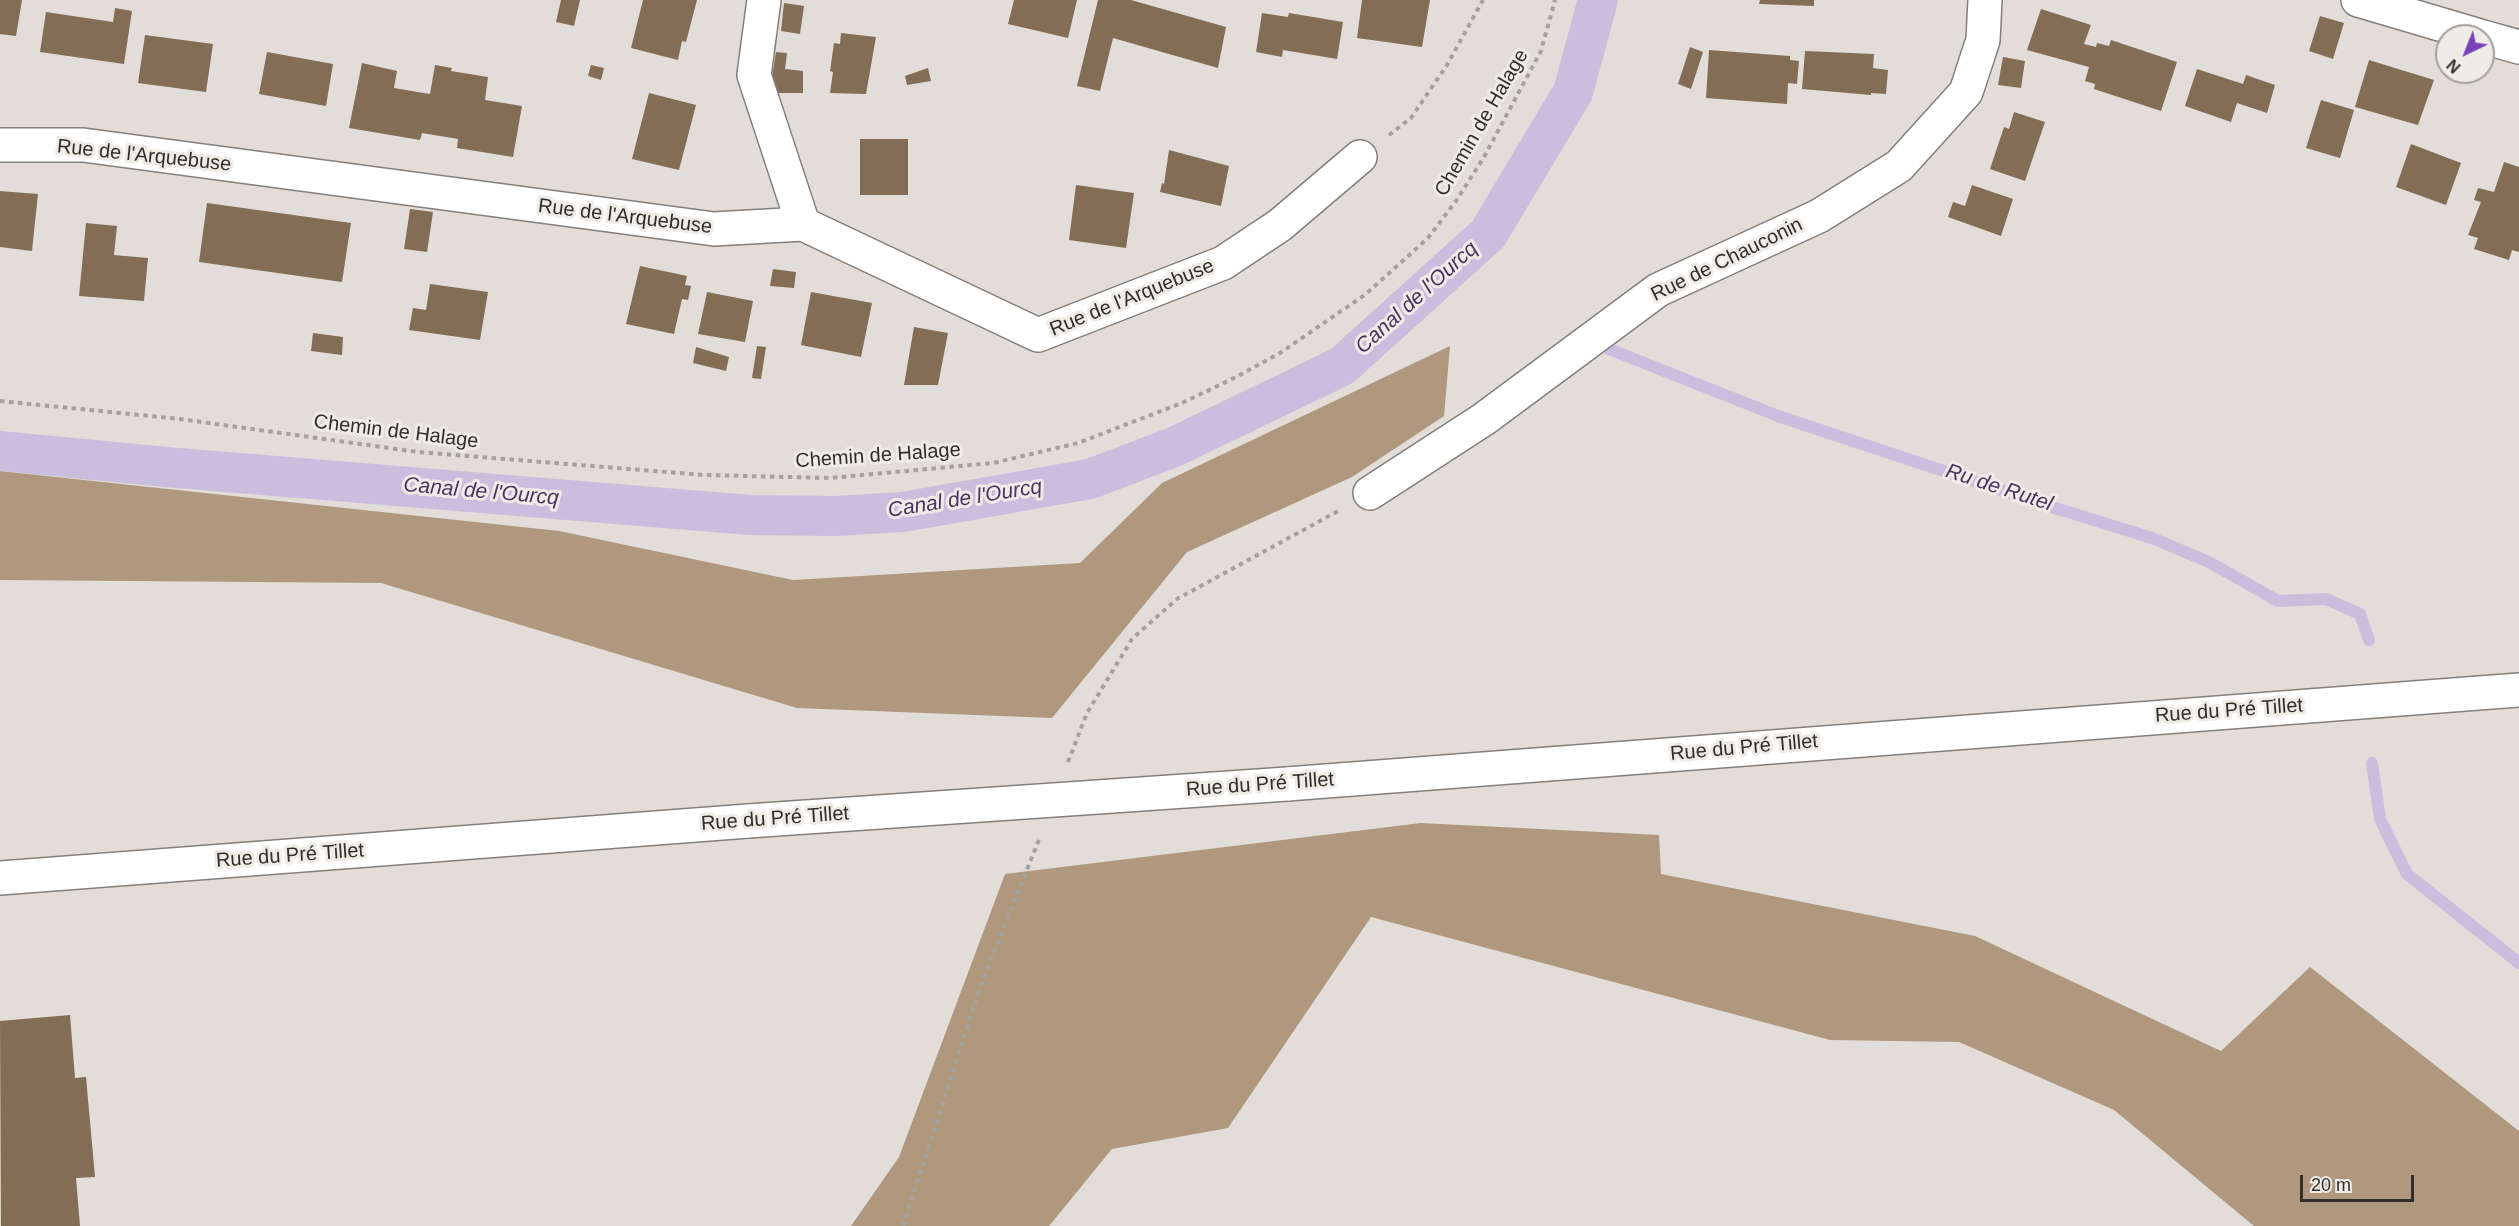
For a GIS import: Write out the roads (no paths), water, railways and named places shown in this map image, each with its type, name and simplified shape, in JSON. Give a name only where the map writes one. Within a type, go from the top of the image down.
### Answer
[{"type":"street","points":[[764,0],[754,75],[803,224]]},
{"type":"street","name":"Rue de Chauconin","points":[[1370,493],[1484,419],[1658,290],[1819,216],[1899,166],[1966,93],[1983,40],[1985,0]]},
{"type":"street","points":[[2358,0],[2441,24]]},
{"type":"street","points":[[2495,40],[2519,47]]},
{"type":"street","name":"Rue de l'Arquebuse","points":[[0,145],[83,145],[714,230],[803,224],[1038,335],[1223,263],[1281,225],[1360,157]]},
{"type":"street","name":"Rue du Pré Tillet","points":[[0,878],[748,821],[1287,784],[2519,690]]},
{"type":"waterway","name":"Canal de l'Ourcq","points":[[0,451],[166,467],[750,515],[835,516],[903,512],[1090,479],[1174,447],[1342,366],[1488,234],[1573,92],[1598,0]]},
{"type":"waterway","name":"Ru de Rutel","points":[[1609,349],[1778,416],[2152,538],[2209,562],[2278,601],[2326,599],[2360,614],[2369,640]]},
{"type":"waterway","name":"Ru de Rutel","points":[[2372,763],[2380,819],[2407,874],[2519,963]]}]
